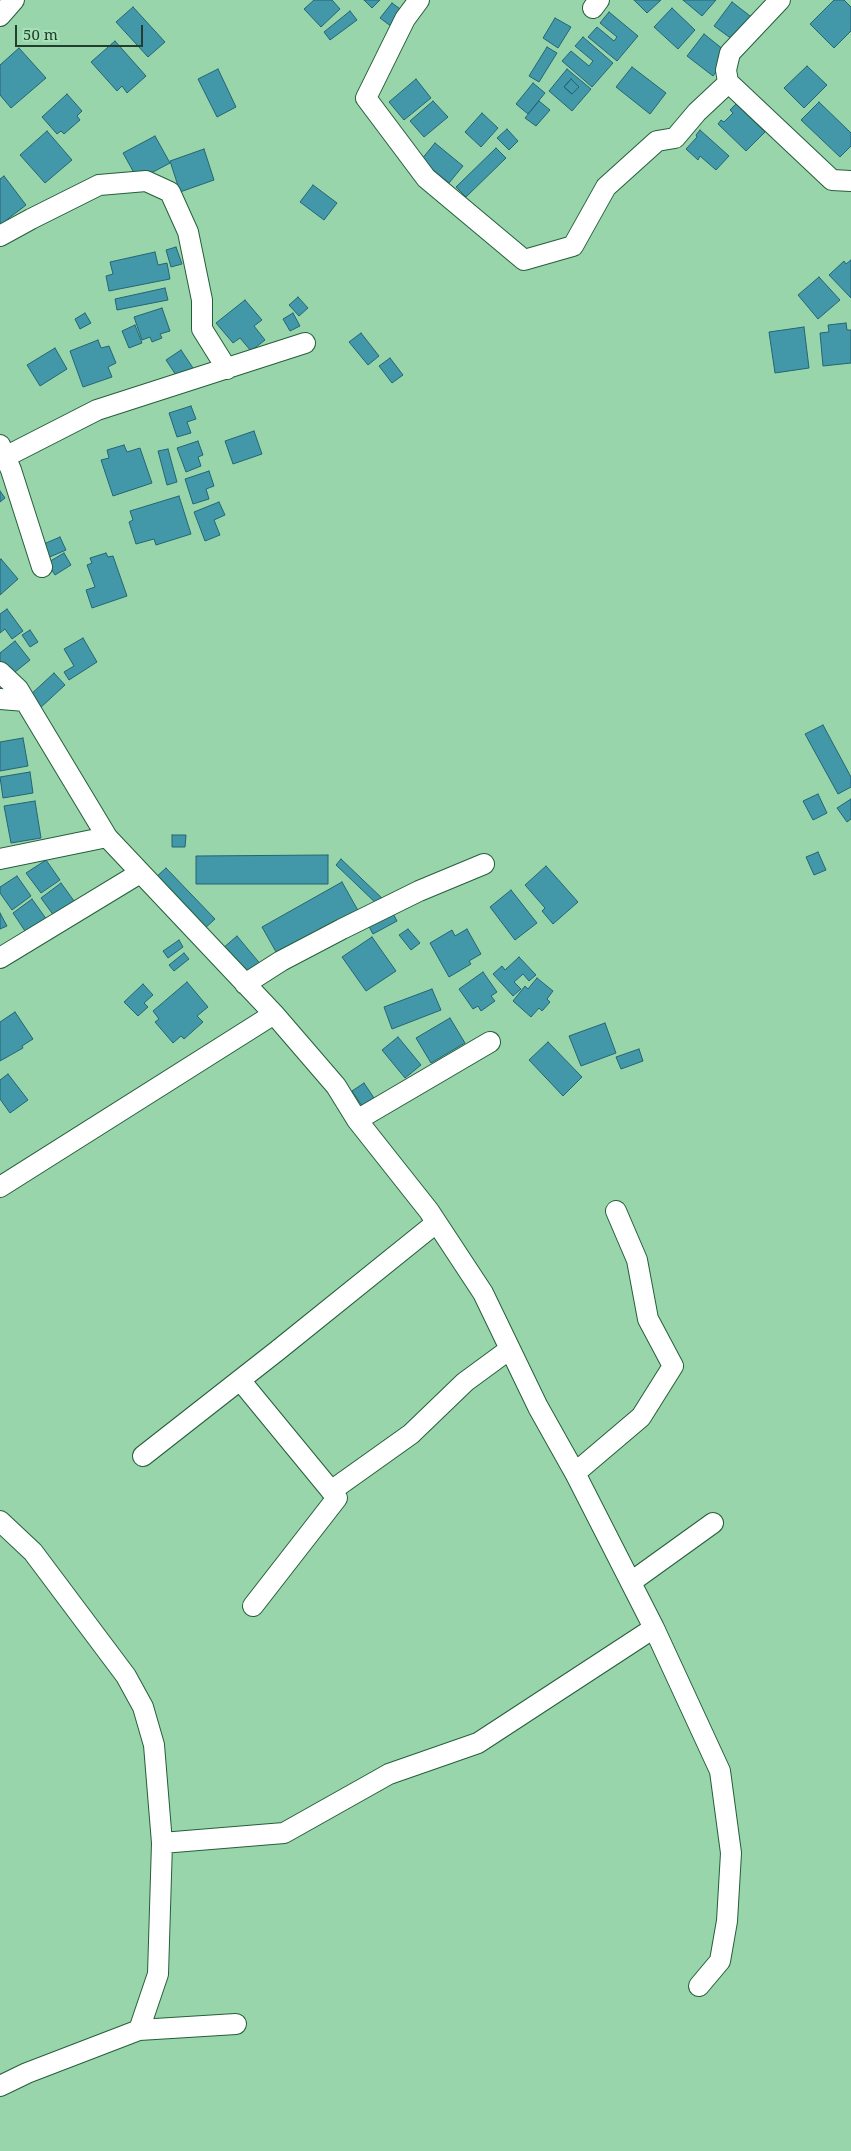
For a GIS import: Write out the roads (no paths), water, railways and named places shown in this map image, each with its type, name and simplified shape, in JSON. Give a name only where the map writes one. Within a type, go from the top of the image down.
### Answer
[{"type":"street","points":[[0,16],[14,0]]},
{"type":"street","points":[[419,0],[405,19],[366,98],[426,178],[524,260],[573,246],[606,187],[657,141],[675,138],[697,112],[728,83]]},
{"type":"street","points":[[780,0],[730,53],[726,70],[728,83],[832,180],[851,181]]},
{"type":"street","points":[[0,236],[99,185],[146,181],[170,192],[188,232],[202,300],[202,329],[228,369]]},
{"type":"street","points":[[42,567],[3,451],[97,410],[305,343]]},
{"type":"street","points":[[2,678],[18,689],[107,837],[274,1014],[336,1086],[357,1120],[436,1223],[483,1292],[538,1408],[575,1473],[654,1628],[720,1771],[731,1853],[727,1921],[720,1961],[699,1986]]},
{"type":"street","points":[[0,699],[25,700]]},
{"type":"street","points":[[0,859],[107,837]]},
{"type":"street","points":[[245,984],[280,961],[342,929],[419,891],[484,864]]},
{"type":"street","points":[[0,958],[140,873]]},
{"type":"street","points":[[0,1187],[274,1014]]},
{"type":"street","points":[[357,1120],[490,1042]]},
{"type":"street","points":[[575,1473],[641,1417],[673,1366],[648,1320],[636,1260],[616,1211]]},
{"type":"street","points":[[143,1456],[436,1223]]},
{"type":"street","points":[[331,1491],[411,1434],[465,1382],[510,1348]]},
{"type":"street","points":[[240,1380],[337,1498],[253,1606]]},
{"type":"street","points":[[0,1521],[33,1552],[126,1676],[143,1707],[154,1745],[162,1843],[158,1974],[139,2030]]},
{"type":"street","points":[[631,1582],[712,1522]]},
{"type":"street","points":[[162,1843],[284,1833],[389,1774],[478,1743],[654,1628]]},
{"type":"street","points":[[0,2086],[27,2073],[139,2030],[236,2024]]}]
